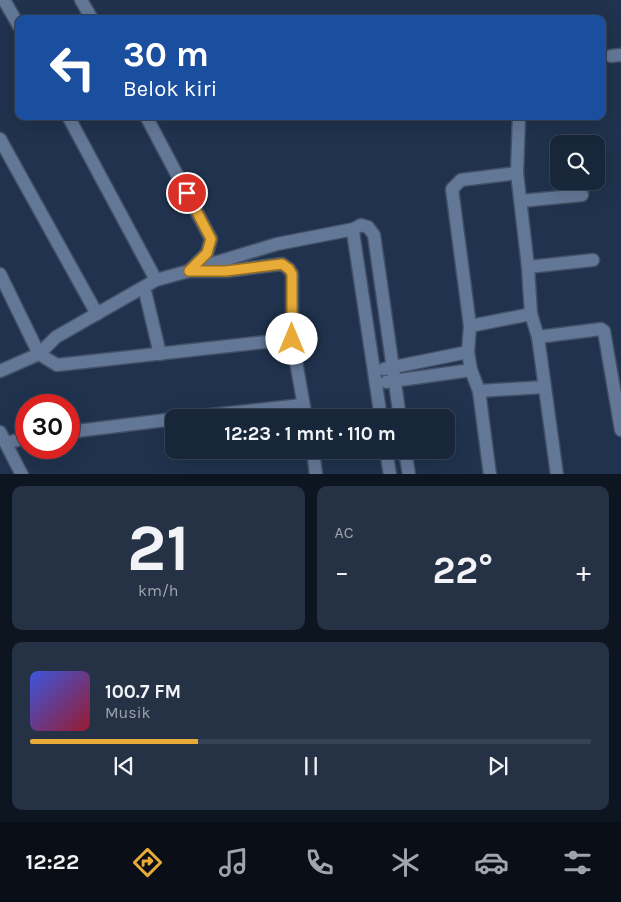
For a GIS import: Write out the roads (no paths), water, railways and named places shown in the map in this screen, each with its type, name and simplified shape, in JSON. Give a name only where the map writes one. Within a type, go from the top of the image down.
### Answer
[{"type":"street","points":[[4,0],[15,19]]},
{"type":"street","points":[[81,0],[90,15]]},
{"type":"street","points":[[70,120],[156,280]]},
{"type":"street","points":[[148,120],[211,239],[207,253],[189,271]]},
{"type":"street","points":[[519,120],[516,173],[521,202],[532,314],[538,337],[557,474]]},
{"type":"street","points":[[0,139],[97,314]]},
{"type":"street","points":[[490,474],[480,391],[471,370],[468,352],[470,326],[452,189],[461,180],[516,173]]},
{"type":"street","points":[[521,202],[582,196]]},
{"type":"street","points":[[0,371],[39,354],[56,337],[156,280],[277,244],[366,225],[374,235],[398,409]]},
{"type":"street","points":[[354,229],[380,409]]},
{"type":"street","points":[[528,267],[593,260]]},
{"type":"street","points":[[189,271],[226,271],[282,264],[287,266],[292,274],[292,339],[303,409]]},
{"type":"street","points":[[0,274],[39,354],[57,365],[292,339]]},
{"type":"street","points":[[144,287],[160,354]]},
{"type":"street","points":[[470,326],[532,314]]},
{"type":"street","points":[[538,337],[601,329],[604,331],[621,430]]},
{"type":"street","points":[[374,369],[392,368],[468,352]]},
{"type":"street","points":[[376,383],[471,370]]},
{"type":"street","points":[[480,391],[544,387]]},
{"type":"street","points":[[266,409],[302,405]]},
{"type":"street","points":[[80,431],[165,420]]},
{"type":"street","points":[[3,438],[22,474]]},
{"type":"street","points":[[314,459],[316,474]]},
{"type":"street","points":[[388,459],[390,474]]},
{"type":"street","points":[[406,459],[409,474]]}]
